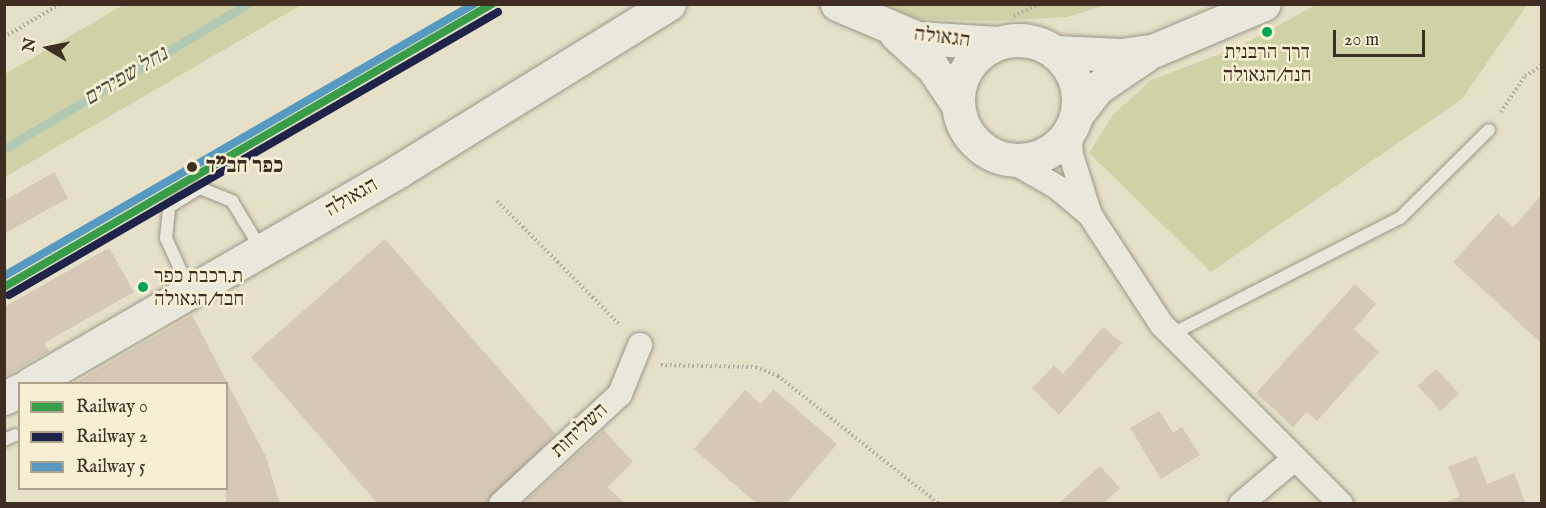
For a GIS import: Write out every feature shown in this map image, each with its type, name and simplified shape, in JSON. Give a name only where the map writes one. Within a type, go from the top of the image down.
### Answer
[{"type":"main road","name":"הגאולה","points":[[33,382],[262,250],[669,4]]},
{"type":"main road","name":"הגאולה","points":[[837,4],[887,27],[944,42],[998,43]]},
{"type":"main road","points":[[1073,122],[1072,73],[1055,52],[1038,42],[998,43],[968,67],[958,105],[974,141],[1008,159],[1044,154],[1073,122],[1116,72],[1155,50],[1264,4]]},
{"type":"main road","name":"הגאולה","points":[[887,27],[933,68],[958,105]]},
{"type":"main road","points":[[1055,52],[1121,56],[1155,50]]},
{"type":"main road","points":[[4,398],[18,391]]},
{"type":"street","points":[[1073,122],[1071,155],[1090,215]]},
{"type":"street","points":[[1008,159],[1057,187],[1090,215],[1170,335],[1293,460],[1341,504]]},
{"type":"street","name":"השליחות","points":[[501,504],[620,394],[640,345]]},
{"type":"street","points":[[1241,504],[1293,460]]},
{"type":"lane","points":[[1170,335],[1400,218],[1489,130]]},
{"type":"lane","points":[[190,291],[166,238],[168,217],[169,207],[200,188],[232,201],[262,250]]},
{"type":"path","points":[[4,37],[60,4]]},
{"type":"path","points":[[1489,130],[1525,76],[1542,65]]},
{"type":"path","points":[[497,201],[661,365],[756,367],[778,376],[939,504]]},
{"type":"green space","points":[[123,5],[301,5],[5,177],[5,74]]},
{"type":"green space","points":[[885,5],[1106,5],[1067,17],[994,21],[917,19]]},
{"type":"green space","points":[[1316,5],[1527,5],[1462,99],[1211,272],[1089,153],[1113,115],[1151,80],[1236,48]]},
{"type":"building","points":[[54,172],[68,198],[4,234],[4,201]]},
{"type":"building","points":[[1542,195],[1542,344],[1453,262],[1498,213],[1513,227]]},
{"type":"building","points":[[385,239],[556,434],[487,504],[378,504],[251,357]]},
{"type":"building","points":[[109,248],[134,292],[44,343],[49,351],[4,377],[4,307]]},
{"type":"building","points":[[1355,284],[1376,304],[1354,329],[1379,352],[1317,421],[1307,412],[1293,427],[1256,393]]},
{"type":"building","points":[[192,315],[227,382],[76,382]]},
{"type":"building","points":[[1103,327],[1122,343],[1059,415],[1032,388],[1054,365],[1063,374]]},
{"type":"building","points":[[1436,369],[1459,394],[1441,411],[1418,386]]},
{"type":"building","points":[[228,384],[266,457],[280,504],[226,504]]},
{"type":"building","points":[[773,389],[837,444],[786,504],[757,504],[694,449],[745,390],[761,404]]},
{"type":"building","points":[[1159,411],[1173,433],[1182,427],[1200,455],[1161,479],[1130,428]]},
{"type":"building","points":[[604,430],[633,462],[607,487],[626,504],[523,504]]},
{"type":"building","points":[[1476,456],[1487,484],[1514,473],[1526,504],[1442,504],[1460,496],[1448,467]]},
{"type":"building","points":[[1100,466],[1120,488],[1103,504],[1058,504]]},
{"type":"waterway","name":"נחל שפירים","points":[[4,149],[247,4]]},
{"type":"rail line","name":"5","points":[[4,276],[474,4]]},
{"type":"rail line","name":"0","points":[[4,287],[492,4]]},
{"type":"rail line","name":"2","points":[[9,295],[498,12]]},
{"type":"place","name":"דרך הרבנית חנה/הגאולה","points":[[1267,32]]},
{"type":"place","name":"כפר חב\"ד","points":[[192,167]]},
{"type":"place","name":"ת.רכבת כפר חבד/הגאולה","points":[[143,287]]}]
